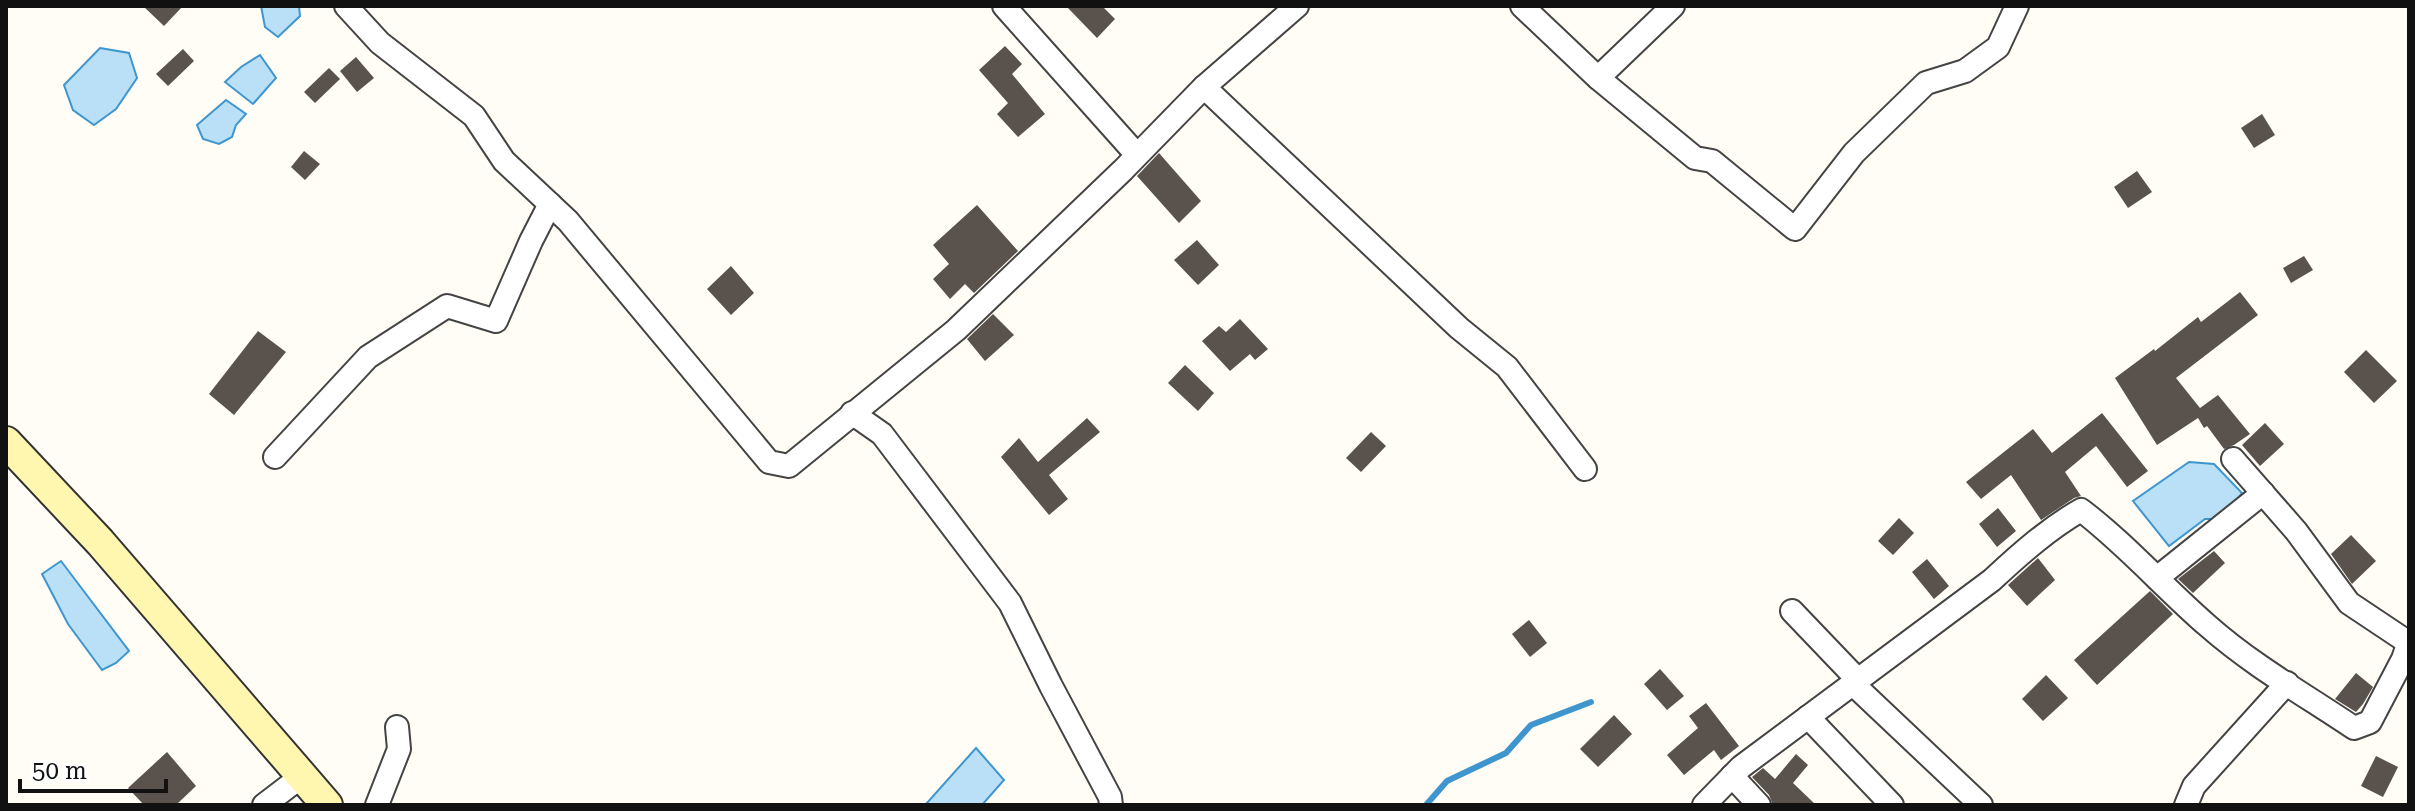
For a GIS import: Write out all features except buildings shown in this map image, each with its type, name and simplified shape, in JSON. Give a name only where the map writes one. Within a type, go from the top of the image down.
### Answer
[{"type":"main road","points":[[6,442],[100,542],[327,805]]},
{"type":"street","points":[[346,6],[380,43],[474,116],[504,161],[568,221],[769,462],[789,466],[956,330],[1204,87],[1297,6]]},
{"type":"street","points":[[1004,6],[1137,155]]},
{"type":"street","points":[[1522,6],[1598,78],[1695,158],[1712,161],[1795,229],[1854,153],[1926,83],[1965,71],[1998,47],[2017,6]]},
{"type":"street","points":[[1598,78],[1673,6]]},
{"type":"street","points":[[1204,87],[1449,319],[1507,367],[1585,469]]},
{"type":"street","points":[[275,457],[368,357],[447,306],[496,321],[550,204]]},
{"type":"street","points":[[852,413],[882,434],[1010,603],[1110,797],[1111,805]]},
{"type":"street","points":[[1704,805],[1732,776],[1992,580],[2061,522],[2081,510],[2106,529],[2209,628],[2354,728],[2370,722],[2409,642],[2349,603],[2296,531],[2233,459]]},
{"type":"street","points":[[2157,578],[2263,493]]},
{"type":"street","points":[[1792,611],[1855,682],[1981,805]]},
{"type":"street","points":[[2186,805],[2194,786],[2287,683]]},
{"type":"street","points":[[1808,717],[1892,805]]},
{"type":"street","points":[[377,805],[399,749],[397,727]]},
{"type":"street","points":[[264,805],[302,776]]},
{"type":"street","points":[[1732,776],[1759,805]]},
{"type":"water","points":[[261,6],[299,6],[300,16],[278,37],[265,27]]},
{"type":"water","points":[[100,48],[129,53],[137,78],[116,109],[94,125],[73,110],[64,85]]},
{"type":"water","points":[[260,55],[276,78],[253,104],[225,82]]},
{"type":"water","points":[[226,100],[246,114],[236,125],[232,137],[219,144],[203,139],[197,125]]},
{"type":"water","points":[[2189,462],[2214,464],[2242,493],[2222,519],[2205,519],[2169,546],[2133,501]]},
{"type":"water","points":[[61,561],[129,651],[102,670],[68,624],[42,574]]},
{"type":"water","points":[[976,748],[1004,780],[982,805],[926,804]]},
{"type":"waterway","points":[[1426,805],[1447,781],[1506,753],[1531,725],[1591,702]]}]
